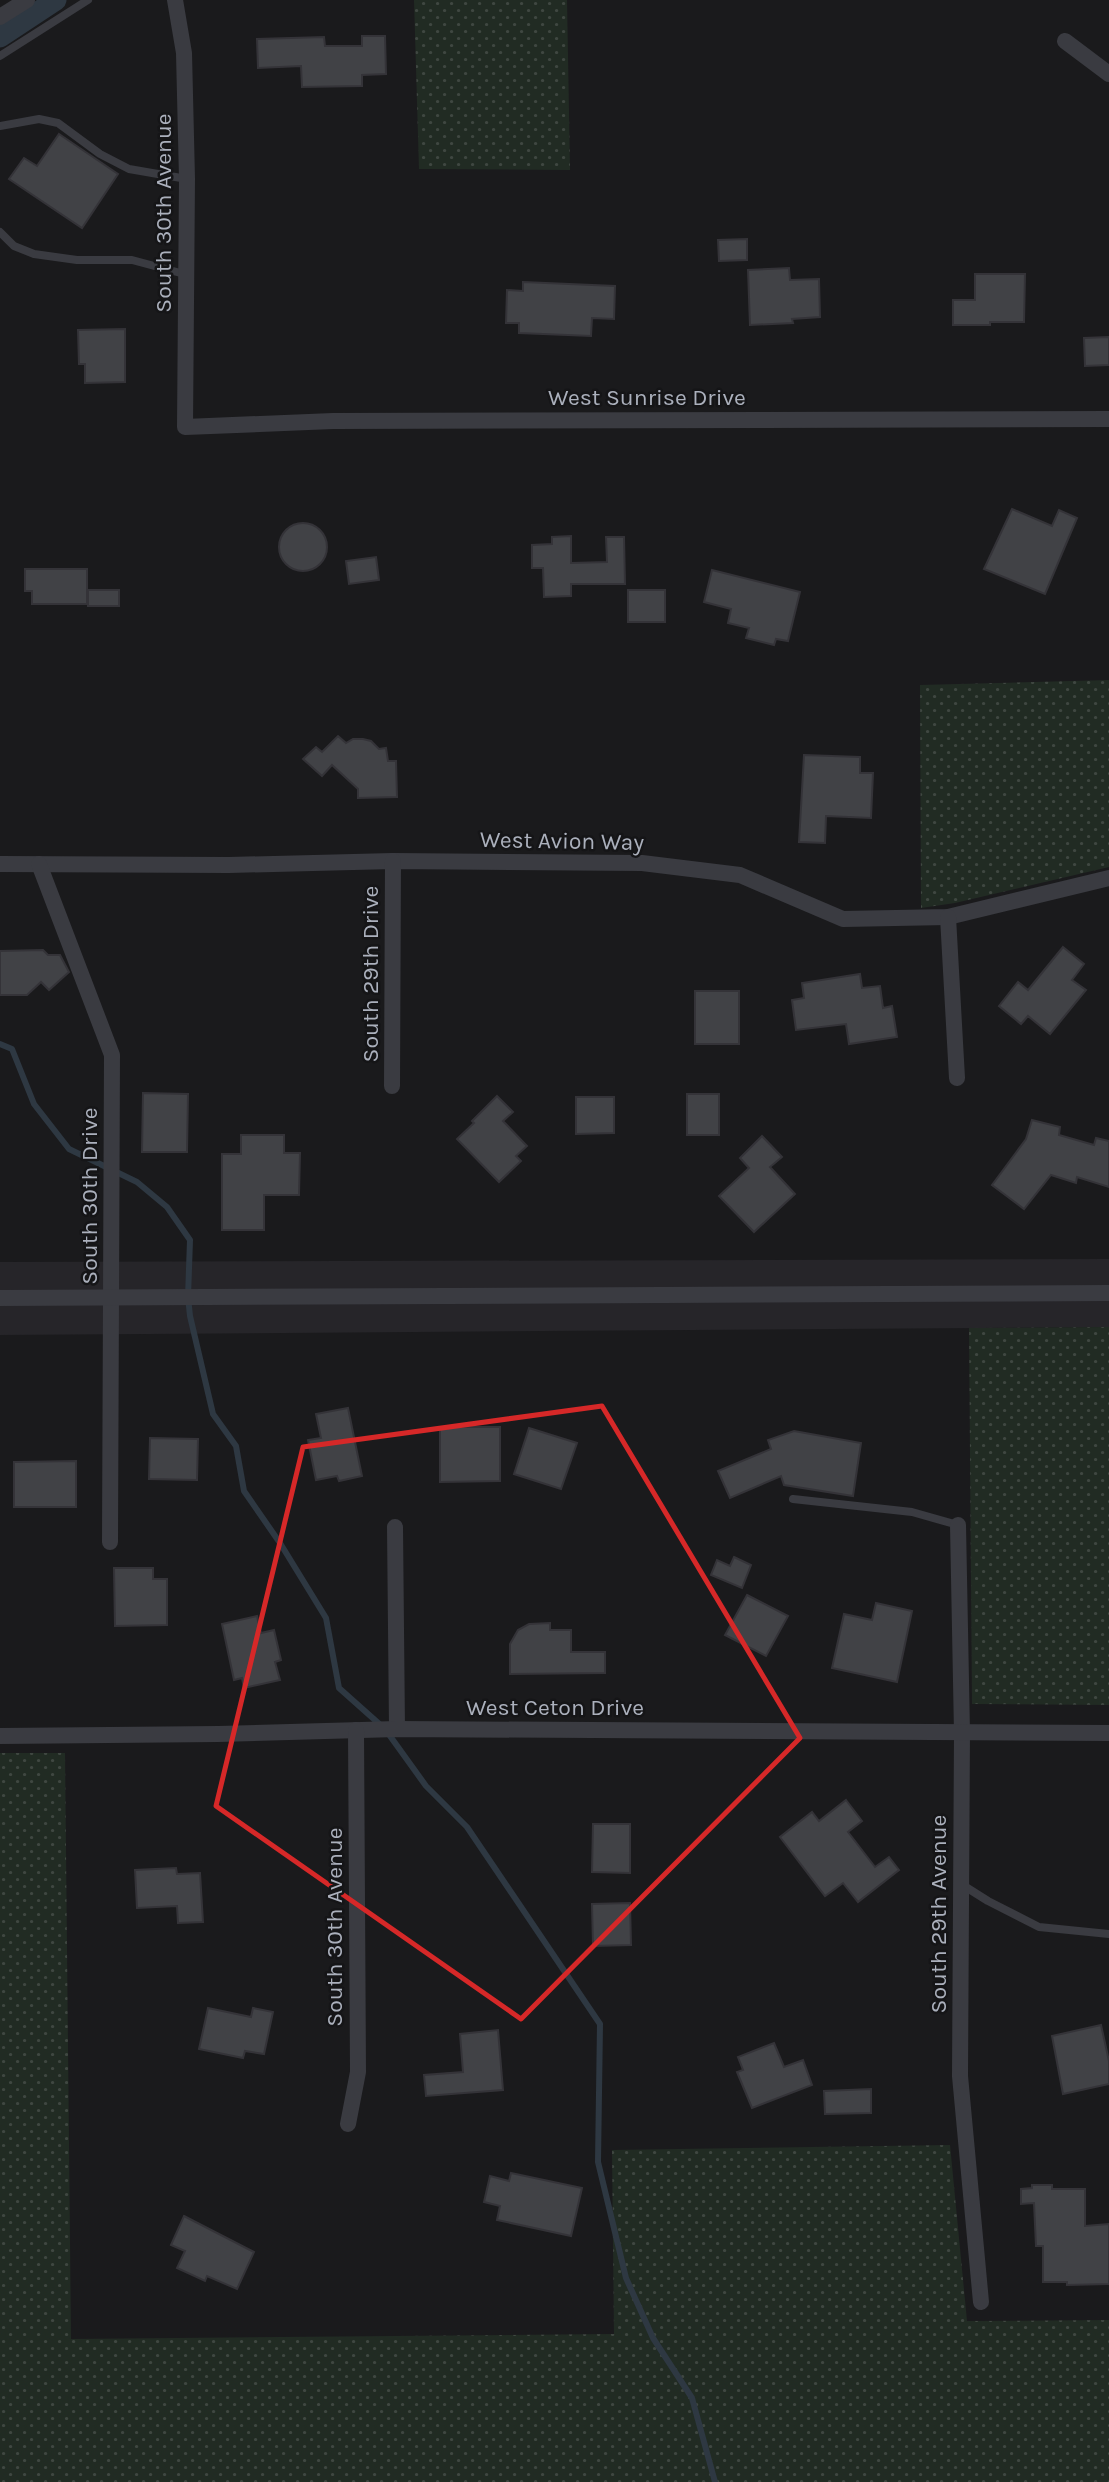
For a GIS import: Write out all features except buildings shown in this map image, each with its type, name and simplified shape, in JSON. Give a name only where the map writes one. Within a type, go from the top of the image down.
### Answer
[{"type":"street","points":[[0,17],[27,0]]},
{"type":"street","name":"South 30th Avenue","points":[[175,0],[184,53],[187,179],[185,427]]},
{"type":"street","points":[[1065,41],[1109,74]]},
{"type":"street","name":"West Sunrise Drive","points":[[185,427],[333,421],[1109,419]]},
{"type":"street","name":"West Avion Way","points":[[0,864],[229,865],[394,861],[642,863],[740,875],[843,919],[948,917],[1109,878]]},
{"type":"street","name":"South 29th Drive","points":[[392,1086],[394,861]]},
{"type":"street","name":"South 30th Drive","points":[[39,864],[112,1055],[110,1542]]},
{"type":"street","points":[[948,917],[957,1078]]},
{"type":"street","points":[[0,1298],[1109,1293]]},
{"type":"street","name":"South 29th Avenue","points":[[958,1525],[962,1733],[960,2076],[981,2302]]},
{"type":"street","points":[[395,1527],[397,1728]]},
{"type":"street","name":"West Ceton Drive","points":[[0,1736],[218,1734],[397,1728],[1109,1733]]},
{"type":"street","name":"South 30th Avenue","points":[[348,2124],[358,2072],[356,1730]]},
{"type":"lane","points":[[0,56],[88,0]]},
{"type":"lane","points":[[0,126],[39,119],[58,123],[100,154],[128,169],[187,179]]},
{"type":"lane","points":[[0,232],[14,246],[34,254],[77,260],[132,260],[188,275]]},
{"type":"lane","points":[[793,1499],[912,1512],[958,1525]]},
{"type":"lane","points":[[961,1884],[1039,1927],[1109,1934]]},
{"type":"highlighted area","points":[[602,1406],[800,1738],[521,2019],[216,1806],[303,1447]]},
{"type":"shaded area","points":[[414,0],[567,0],[570,170],[419,169]]},
{"type":"shaded area","points":[[1109,680],[1109,867],[955,903],[921,908],[920,685]]},
{"type":"shaded area","points":[[1109,1259],[1109,1327],[0,1335],[0,1262]]},
{"type":"shaded area","points":[[1109,1327],[1109,1705],[972,1704],[969,1328]]},
{"type":"shaded area","points":[[0,1753],[65,1753],[71,2339],[614,2334],[612,2150],[950,2145],[967,2321],[1109,2320],[1109,2482],[0,2482]]},
{"type":"waterway","points":[[0,37],[56,0]]},
{"type":"waterway","points":[[0,1044],[12,1049],[34,1104],[69,1149],[137,1182],[167,1207],[190,1240],[190,1316],[213,1414],[236,1446],[244,1491],[326,1618],[339,1688],[385,1729],[426,1786],[467,1827],[600,2024],[598,2162],[626,2278],[653,2338],[692,2398],[715,2482]]}]
